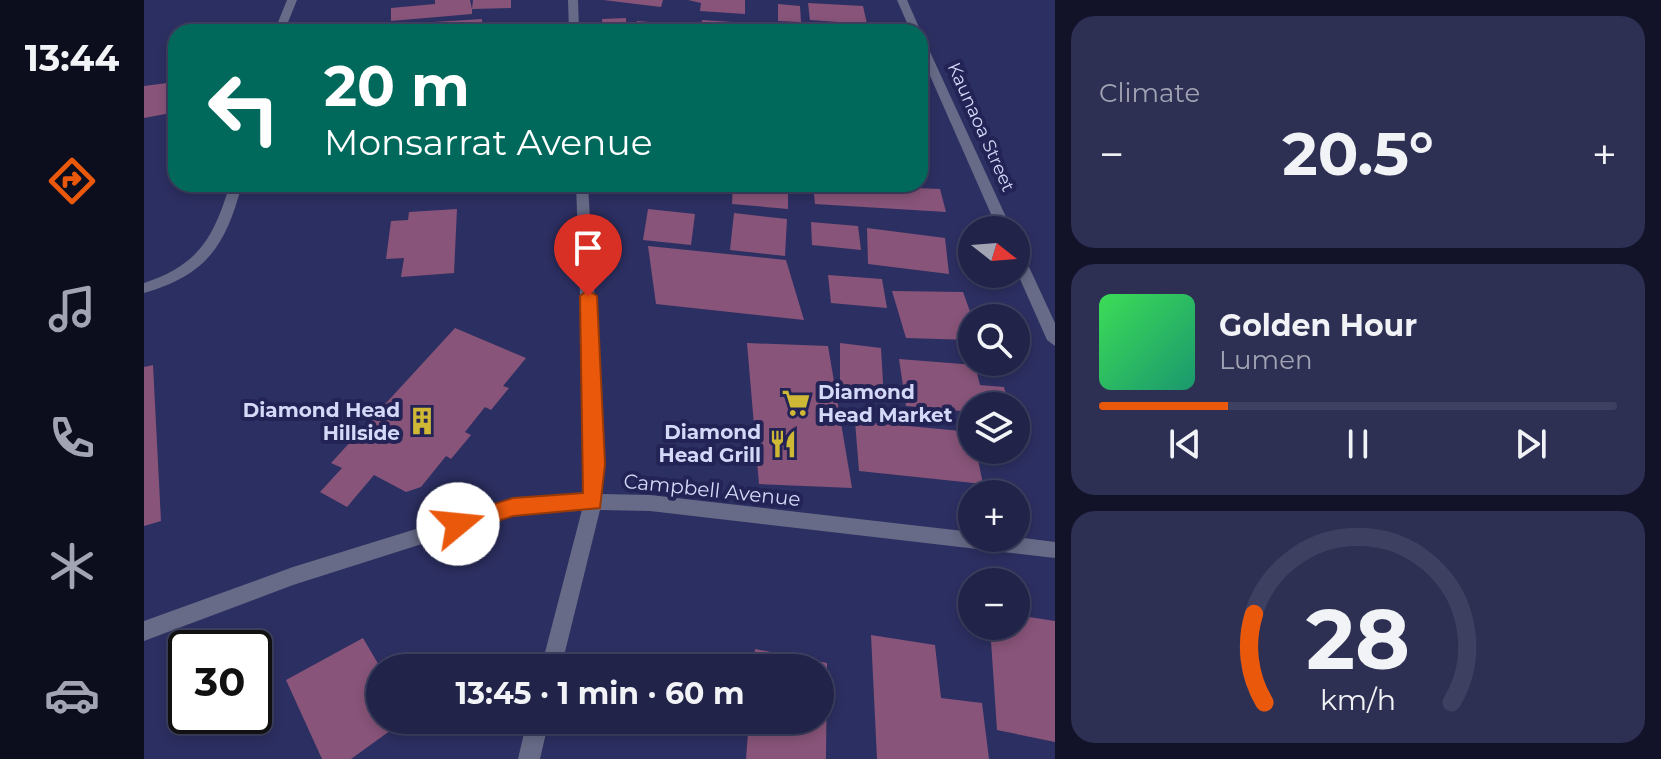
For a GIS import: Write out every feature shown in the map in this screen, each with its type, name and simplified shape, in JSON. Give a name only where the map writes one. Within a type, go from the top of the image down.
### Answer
[{"type":"street","points":[[282,24],[292,0]]},
{"type":"street","points":[[573,0],[574,24]]},
{"type":"street","points":[[902,0],[912,24]]},
{"type":"street","name":"Kaunaoa Street","points":[[928,59],[999,216]]},
{"type":"street","points":[[144,288],[167,282],[203,258],[224,231],[234,192]]},
{"type":"street","points":[[555,654],[593,502],[595,464],[582,192]]},
{"type":"street","points":[[1030,285],[1055,340]]},
{"type":"street","name":"Campbell Avenue","points":[[144,631],[293,576],[513,507],[593,502],[650,503],[1055,550]]},
{"type":"street","points":[[529,759],[535,734]]},
{"type":"building","points":[[435,0],[470,0],[472,14],[391,21],[391,8],[435,4]]},
{"type":"building","points":[[473,0],[511,0],[511,8],[472,9]]},
{"type":"building","points":[[603,0],[663,0],[661,7]]},
{"type":"building","points":[[688,0],[745,0],[745,14],[700,11],[701,3]]},
{"type":"building","points":[[808,3],[863,6],[867,24],[810,20]]},
{"type":"building","points":[[778,4],[800,6],[801,22],[778,21]]},
{"type":"building","points":[[626,18],[626,24],[602,24],[602,19]]},
{"type":"building","points":[[482,19],[482,24],[403,24]]},
{"type":"building","points":[[702,20],[747,23],[747,24],[702,24]]},
{"type":"building","points":[[637,21],[673,24],[636,24]]},
{"type":"building","points":[[168,83],[168,114],[144,118],[144,86]]},
{"type":"building","points":[[928,189],[940,189],[946,212],[815,204],[814,192],[928,192]]},
{"type":"building","points":[[733,192],[788,192],[788,209],[732,204]]},
{"type":"building","points":[[457,209],[454,273],[401,277],[404,258],[386,259],[391,221],[408,220],[409,212]]},
{"type":"building","points":[[648,209],[695,214],[691,245],[643,240]]},
{"type":"building","points":[[734,213],[787,219],[785,256],[730,250]]},
{"type":"building","points":[[811,222],[858,226],[861,250],[812,245]]},
{"type":"building","points":[[867,228],[945,238],[949,274],[868,264]]},
{"type":"building","points":[[648,246],[786,260],[804,320],[656,304]]},
{"type":"building","points":[[828,275],[882,279],[887,308],[831,303]]},
{"type":"building","points":[[892,291],[963,292],[967,304],[958,304],[958,340],[906,338]]},
{"type":"building","name":"Diamond Head Hillside","points":[[455,328],[526,358],[503,386],[509,388],[491,410],[485,407],[465,432],[471,435],[451,459],[446,456],[421,487],[406,492],[374,475],[347,507],[320,492],[342,468],[331,463]]},
{"type":"building","points":[[747,343],[828,346],[852,488],[759,484]]},
{"type":"building","points":[[840,343],[881,348],[884,400],[840,394]]},
{"type":"building","points":[[899,359],[958,364],[958,376],[978,376],[980,385],[1004,387],[1005,392],[958,392],[958,411],[906,406]]},
{"type":"building","points":[[153,365],[161,521],[144,526],[144,367]]},
{"type":"building","points":[[855,421],[958,431],[958,464],[979,464],[982,480],[958,481],[859,471]]},
{"type":"building","points":[[1030,617],[1055,621],[1055,742],[997,730],[991,640],[1030,640]]},
{"type":"building","points":[[871,635],[935,645],[941,698],[982,703],[989,759],[877,759]]},
{"type":"building","points":[[363,638],[372,654],[366,654],[366,734],[386,734],[351,759],[322,759],[286,680]]},
{"type":"building","points":[[755,649],[781,654],[754,654]]},
{"type":"building","points":[[748,734],[826,734],[826,759],[746,759]]},
{"type":"place","name":"Diamond Head Market","points":[[796,403]]},
{"type":"place","name":"Diamond Head Hillside","points":[[422,421]]},
{"type":"place","name":"Diamond Head Grill","points":[[783,444]]},
{"type":"route","points":[[458,524],[513,507],[593,502],[595,464],[588,296]]}]
